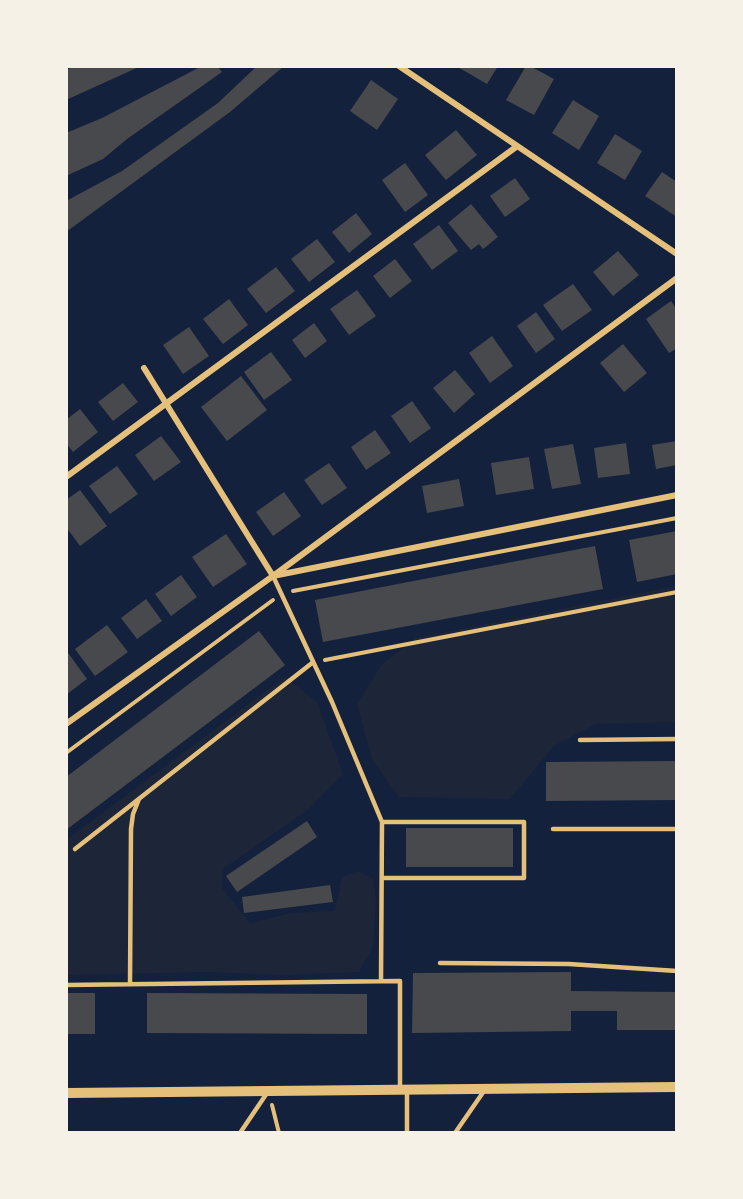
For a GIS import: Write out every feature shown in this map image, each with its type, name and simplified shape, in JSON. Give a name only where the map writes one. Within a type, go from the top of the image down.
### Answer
[{"type":"street","points":[[399,66],[677,254]]},
{"type":"street","points":[[66,477],[516,147]]},
{"type":"street","points":[[66,724],[273,576],[677,278]]},
{"type":"street","points":[[144,368],[273,576]]},
{"type":"street","points":[[273,576],[677,495]]},
{"type":"street","points":[[66,1093],[677,1087]]},
{"type":"lane","points":[[273,576],[332,702],[382,822],[381,981]]},
{"type":"lane","points":[[75,849],[312,663]]},
{"type":"lane","points":[[580,740],[677,739]]},
{"type":"lane","points":[[130,984],[131,829],[133,814],[140,798]]},
{"type":"lane","points":[[382,822],[524,822],[524,878],[382,878]]},
{"type":"lane","points":[[553,829],[677,829]]},
{"type":"lane","points":[[440,963],[569,964],[677,971]]},
{"type":"lane","points":[[66,984],[400,981],[403,1090],[407,1133]]},
{"type":"lane","points":[[455,1133],[485,1089]]},
{"type":"lane","points":[[240,1133],[269,1091]]},
{"type":"path","points":[[66,753],[281,594],[677,518]]},
{"type":"path","points":[[312,663],[677,592]]},
{"type":"path","points":[[269,1091],[279,1133]]},
{"type":"shaded area","points":[[677,586],[677,722],[595,724],[554,746],[510,799],[399,797],[372,759],[357,704],[382,664],[416,638]]},
{"type":"shaded area","points":[[285,677],[317,702],[343,774],[309,809],[223,869],[222,888],[250,923],[291,913],[335,911],[342,877],[358,871],[373,878],[376,901],[373,947],[359,972],[281,975],[207,972],[66,975],[66,840]]},
{"type":"building","points":[[75,66],[141,66],[66,100],[66,70]]},
{"type":"building","points":[[202,66],[217,66],[222,72],[127,139],[103,159],[66,176],[66,133],[102,118]]},
{"type":"building","points":[[257,66],[284,66],[230,112],[66,232],[66,201],[122,171],[218,103]]},
{"type":"building","points":[[456,66],[498,66],[487,84]]},
{"type":"building","points":[[526,66],[554,79],[534,115],[506,100]]},
{"type":"building","points":[[371,80],[398,99],[377,130],[350,111]]},
{"type":"building","points":[[573,100],[599,116],[579,150],[552,133]]},
{"type":"building","points":[[456,130],[477,155],[446,180],[425,155]]},
{"type":"building","points":[[615,134],[642,151],[625,180],[597,163]]},
{"type":"building","points":[[405,163],[428,195],[405,212],[382,180]]},
{"type":"building","points":[[662,172],[677,182],[677,217],[645,196]]},
{"type":"building","points":[[515,178],[530,199],[505,217],[490,196]]},
{"type":"building","points":[[471,204],[498,237],[483,249],[479,244],[471,250],[448,223]]},
{"type":"building","points":[[356,213],[372,234],[349,253],[332,232]]},
{"type":"building","points":[[439,225],[458,251],[432,270],[413,244]]},
{"type":"building","points":[[317,239],[335,262],[309,282],[291,259]]},
{"type":"building","points":[[618,251],[639,275],[613,296],[593,272]]},
{"type":"building","points":[[395,259],[412,281],[390,298],[373,276]]},
{"type":"building","points":[[276,267],[295,291],[266,313],[247,289]]},
{"type":"building","points":[[573,284],[592,310],[562,331],[543,305]]},
{"type":"building","points":[[357,290],[376,316],[349,335],[330,309]]},
{"type":"building","points":[[229,299],[248,325],[223,344],[203,319]]},
{"type":"building","points":[[671,301],[677,310],[677,348],[669,353],[646,319]]},
{"type":"building","points":[[536,312],[555,339],[536,353],[517,326]]},
{"type":"building","points":[[314,323],[327,341],[305,358],[292,340]]},
{"type":"building","points":[[189,327],[209,356],[183,374],[163,345]]},
{"type":"building","points":[[492,336],[513,366],[490,383],[469,353]]},
{"type":"building","points":[[623,344],[647,373],[624,392],[600,363]]},
{"type":"building","points":[[271,352],[292,380],[264,400],[244,372]]},
{"type":"building","points":[[455,370],[475,394],[454,413],[433,388]]},
{"type":"building","points":[[241,376],[267,410],[227,441],[201,407]]},
{"type":"building","points":[[123,383],[138,402],[113,421],[98,402]]},
{"type":"building","points":[[412,401],[431,428],[410,443],[391,416]]},
{"type":"building","points":[[80,409],[98,432],[73,452],[66,443],[66,420]]},
{"type":"building","points":[[375,430],[391,453],[366,470],[351,447]]},
{"type":"building","points":[[161,436],[181,462],[154,481],[135,455]]},
{"type":"building","points":[[677,441],[677,465],[656,469],[652,445]]},
{"type":"building","points":[[626,443],[630,474],[598,478],[594,448]]},
{"type":"building","points":[[573,444],[581,484],[552,489],[544,449]]},
{"type":"building","points":[[529,457],[534,489],[496,495],[491,463]]},
{"type":"building","points":[[329,463],[347,488],[322,505],[304,480]]},
{"type":"building","points":[[117,466],[138,494],[110,514],[89,486]]},
{"type":"building","points":[[459,479],[464,506],[427,513],[422,486]]},
{"type":"building","points":[[80,490],[107,526],[80,546],[66,527],[66,500]]},
{"type":"building","points":[[284,492],[301,516],[273,536],[256,512]]},
{"type":"building","points":[[677,531],[677,574],[637,582],[629,540]]},
{"type":"building","points":[[226,534],[247,564],[213,587],[192,557]]},
{"type":"building","points":[[595,546],[603,589],[323,642],[315,600]]},
{"type":"building","points":[[181,575],[197,597],[171,616],[155,594]]},
{"type":"building","points":[[146,599],[162,621],[137,639],[121,618]]},
{"type":"building","points":[[107,625],[128,652],[95,676],[75,649]]},
{"type":"building","points":[[259,631],[285,665],[66,830],[66,777]]},
{"type":"building","points":[[66,650],[87,679],[66,695]]},
{"type":"building","points":[[677,761],[677,800],[546,801],[546,762]]},
{"type":"building","points":[[307,821],[317,837],[237,892],[226,876]]},
{"type":"building","points":[[406,828],[513,828],[513,867],[406,867]]},
{"type":"building","points":[[330,885],[333,902],[244,913],[242,897]]},
{"type":"building","points":[[571,972],[571,991],[677,992],[677,1030],[617,1030],[617,1011],[571,1011],[571,1031],[412,1033],[413,973]]},
{"type":"building","points":[[66,993],[95,993],[95,1034],[66,1034]]},
{"type":"building","points":[[147,993],[367,994],[367,1034],[147,1033]]}]
